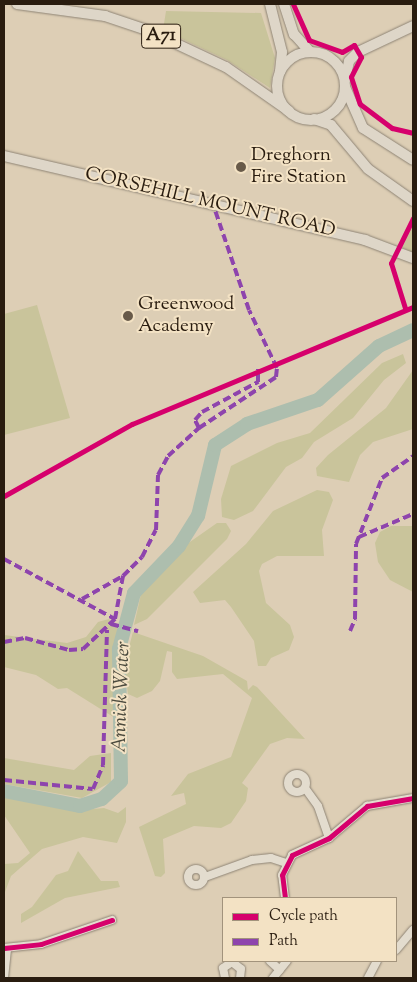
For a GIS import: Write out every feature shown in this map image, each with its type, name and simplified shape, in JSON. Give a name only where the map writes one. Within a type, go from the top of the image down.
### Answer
[{"type":"main road","name":"A71","points":[[17,4],[105,16],[148,30],[226,67],[288,111]]},
{"type":"main road","points":[[270,4],[282,52],[278,93],[288,111],[331,125],[368,169],[413,201]]},
{"type":"main road","points":[[284,4],[294,34],[310,52],[334,60],[363,128],[413,160]]},
{"type":"main road","points":[[314,120],[336,109],[345,85],[347,66],[358,52],[413,26]]},
{"type":"main road","points":[[280,73],[292,58],[310,52]]},
{"type":"main road","name":"CORSEHILL MOUNT ROAD","points":[[4,156],[365,240],[413,258]]},
{"type":"street","points":[[305,788],[318,806],[329,838]]},
{"type":"street","points":[[285,897],[282,875],[292,855],[329,838],[367,806],[413,798]]},
{"type":"street","points":[[205,878],[252,860],[271,858],[286,864]]},
{"type":"street","points":[[4,978],[5,948],[41,944],[112,920]]},
{"type":"street","points":[[397,949],[413,930]]},
{"type":"street","points":[[225,978],[225,965],[240,966],[246,962]]},
{"type":"street","points":[[271,962],[280,970]]},
{"type":"street","points":[[274,978],[286,962]]},
{"type":"street","points":[[368,978],[376,962]]},
{"type":"street","points":[[240,966],[240,978]]},
{"type":"shaded area","points":[[166,11],[261,13],[275,58],[270,88],[227,60],[163,30]]},
{"type":"shaded area","points":[[413,224],[413,253],[401,247]]},
{"type":"shaded area","points":[[37,305],[70,418],[4,435],[4,314]]},
{"type":"shaded area","points":[[403,354],[406,363],[384,380],[353,418],[314,442],[302,458],[286,467],[253,511],[234,520],[222,517],[221,499],[231,466],[277,443],[310,433],[382,363]]},
{"type":"shaded area","points":[[413,370],[413,429],[373,442],[360,455],[349,482],[317,476],[316,468],[328,455],[386,408]]},
{"type":"shaded area","points":[[317,490],[329,492],[333,500],[322,530],[324,556],[277,556],[262,564],[259,571],[266,603],[290,625],[294,637],[289,650],[271,658],[266,666],[258,666],[254,641],[225,600],[200,603],[193,592],[246,544],[273,511]]},
{"type":"shaded area","points":[[217,523],[226,523],[231,531],[227,539],[147,619],[134,625],[141,594],[187,544]]},
{"type":"shaded area","points":[[391,526],[413,526],[413,592],[390,580],[378,562],[375,543],[380,532]]},
{"type":"shaded area","points":[[109,619],[117,628],[115,718],[67,688],[58,689],[36,675],[4,667],[4,635],[67,643],[86,637],[98,622]]},
{"type":"shaded area","points":[[133,632],[203,656],[247,681],[248,690],[253,685],[257,687],[305,739],[287,738],[270,744],[242,783],[248,788],[246,801],[231,823],[221,828],[194,826],[163,839],[165,873],[161,877],[155,876],[139,827],[186,804],[184,793],[171,796],[188,774],[231,757],[252,698],[223,674],[177,679],[172,672],[172,652],[167,651],[160,681],[152,691],[137,698],[128,694],[124,666]]},
{"type":"shaded area","points":[[111,753],[111,782],[82,798],[4,784],[4,758],[74,770],[90,756]]},
{"type":"shaded area","points":[[4,797],[82,810],[104,808],[118,813],[126,807],[126,822],[117,843],[83,837],[42,849],[11,876],[5,892],[4,864],[18,863],[30,853],[4,815]]},
{"type":"shaded area","points":[[78,851],[101,881],[118,881],[120,887],[65,898],[21,923],[21,914],[32,907],[56,875],[68,871]]},
{"type":"waterway","name":"Annick Water","points":[[4,791],[80,806],[102,799],[121,781],[119,649],[134,593],[179,546],[198,516],[215,445],[247,424],[318,400],[379,346],[413,330]]},
{"type":"marked path","points":[[82,599],[123,576],[142,557],[156,530],[158,475],[168,456],[199,428],[276,377],[277,368],[249,310],[213,204]]},
{"type":"marked path","points":[[199,428],[195,420],[202,412],[258,382],[258,369]]},
{"type":"marked path","points":[[350,631],[355,619],[356,544],[382,478],[413,456]]},
{"type":"marked path","points":[[359,537],[413,514]]},
{"type":"marked path","points":[[4,559],[115,619]]},
{"type":"marked path","points":[[4,642],[25,638],[69,650],[83,649],[115,619],[123,576]]},
{"type":"marked path","points":[[111,624],[138,631]]},
{"type":"marked path","points":[[4,780],[93,789],[103,765],[107,630]]},
{"type":"cycle path","points":[[293,4],[309,40],[342,52],[354,45],[361,57],[351,77],[360,104],[392,128],[413,133]]},
{"type":"cycle path","points":[[405,308],[391,263],[413,218]]},
{"type":"cycle path","points":[[4,496],[132,424],[413,307]]},
{"type":"cycle path","points":[[285,897],[282,875],[292,855],[329,838],[367,806],[413,798]]},
{"type":"cycle path","points":[[4,948],[41,944],[112,920]]},
{"type":"place","name":"Dreghorn Fire Station","points":[[241,167]]},
{"type":"place","name":"Greenwood Academy","points":[[128,316]]}]
